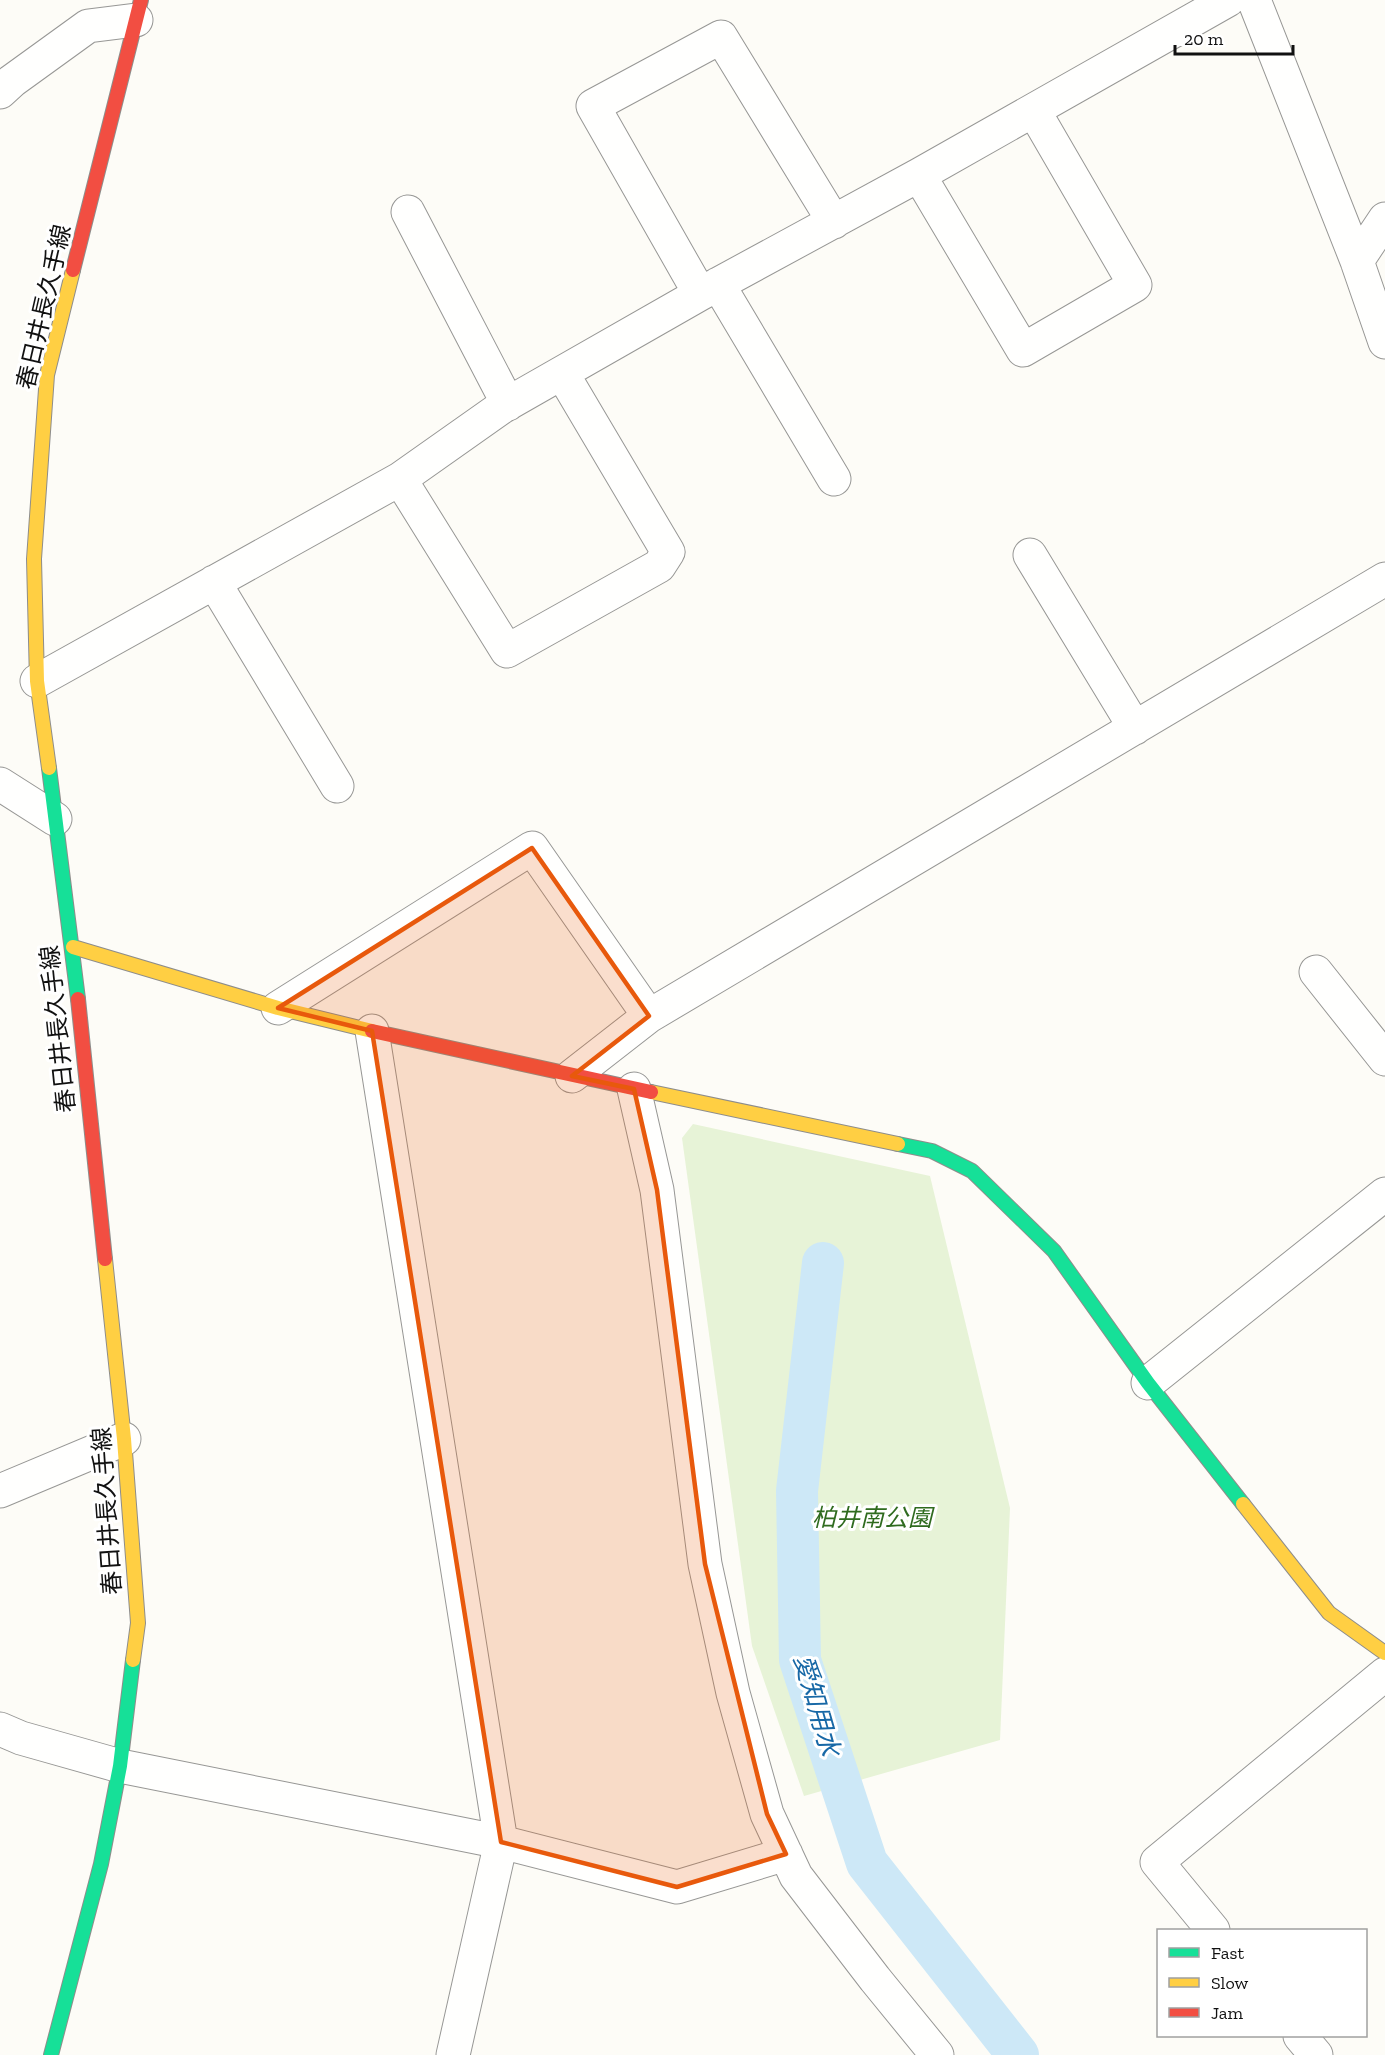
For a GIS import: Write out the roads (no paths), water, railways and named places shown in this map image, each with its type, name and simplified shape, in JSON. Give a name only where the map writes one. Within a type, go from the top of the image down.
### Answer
[{"type":"main road","name":"春日井長久手線","points":[[51,2055],[101,1864],[120,1766],[138,1623],[124,1439],[73,947],[37,681],[34,559],[47,375],[139,10]]},
{"type":"main road","points":[[73,947],[278,1008],[372,1031],[572,1076],[932,1151],[972,1171],[1054,1251],[1148,1383],[1329,1613],[1385,1653]]},
{"type":"street","points":[[37,681],[400,479],[508,404],[562,373],[709,289],[1034,111],[1228,0]]},
{"type":"street","points":[[1254,0],[1357,261],[1385,342]]},
{"type":"street","points":[[4,77],[88,26],[139,10]]},
{"type":"street","points":[[834,222],[721,37],[593,106],[709,289],[834,479]]},
{"type":"street","points":[[919,175],[1023,350],[1135,285],[1034,111]]},
{"type":"street","points":[[408,212],[508,404]]},
{"type":"street","points":[[1357,261],[1385,219]]},
{"type":"street","points":[[400,479],[507,651],[659,566],[668,552],[562,373]]},
{"type":"street","points":[[1030,555],[1135,728]]},
{"type":"street","points":[[572,1076],[650,1016],[1385,579]]},
{"type":"street","points":[[214,582],[337,786]]},
{"type":"street","points":[[0,784],[55,819]]},
{"type":"street","points":[[278,1008],[532,849],[650,1016]]},
{"type":"street","points":[[1316,972],[1385,1059]]},
{"type":"street","points":[[372,1031],[501,1842],[453,2055]]},
{"type":"street","points":[[634,1089],[657,1190],[705,1564],[733,1693],[767,1814],[803,1886],[937,2055]]},
{"type":"street","points":[[1148,1383],[1385,1194]]},
{"type":"street","points":[[0,1491],[124,1439]]},
{"type":"street","points":[[1212,1929],[1157,1862],[1385,1674]]},
{"type":"street","points":[[0,1729],[21,1738],[120,1766],[501,1842],[677,1887],[786,1854]]},
{"type":"street","points":[[1301,2037],[1316,2055]]},
{"type":"waterway","name":"愛知用水","points":[[823,1263],[797,1491],[800,1660],[867,1863],[1018,2055]]},
{"type":"park label","name":"柏井南公園","points":[[872,1518]]}]
